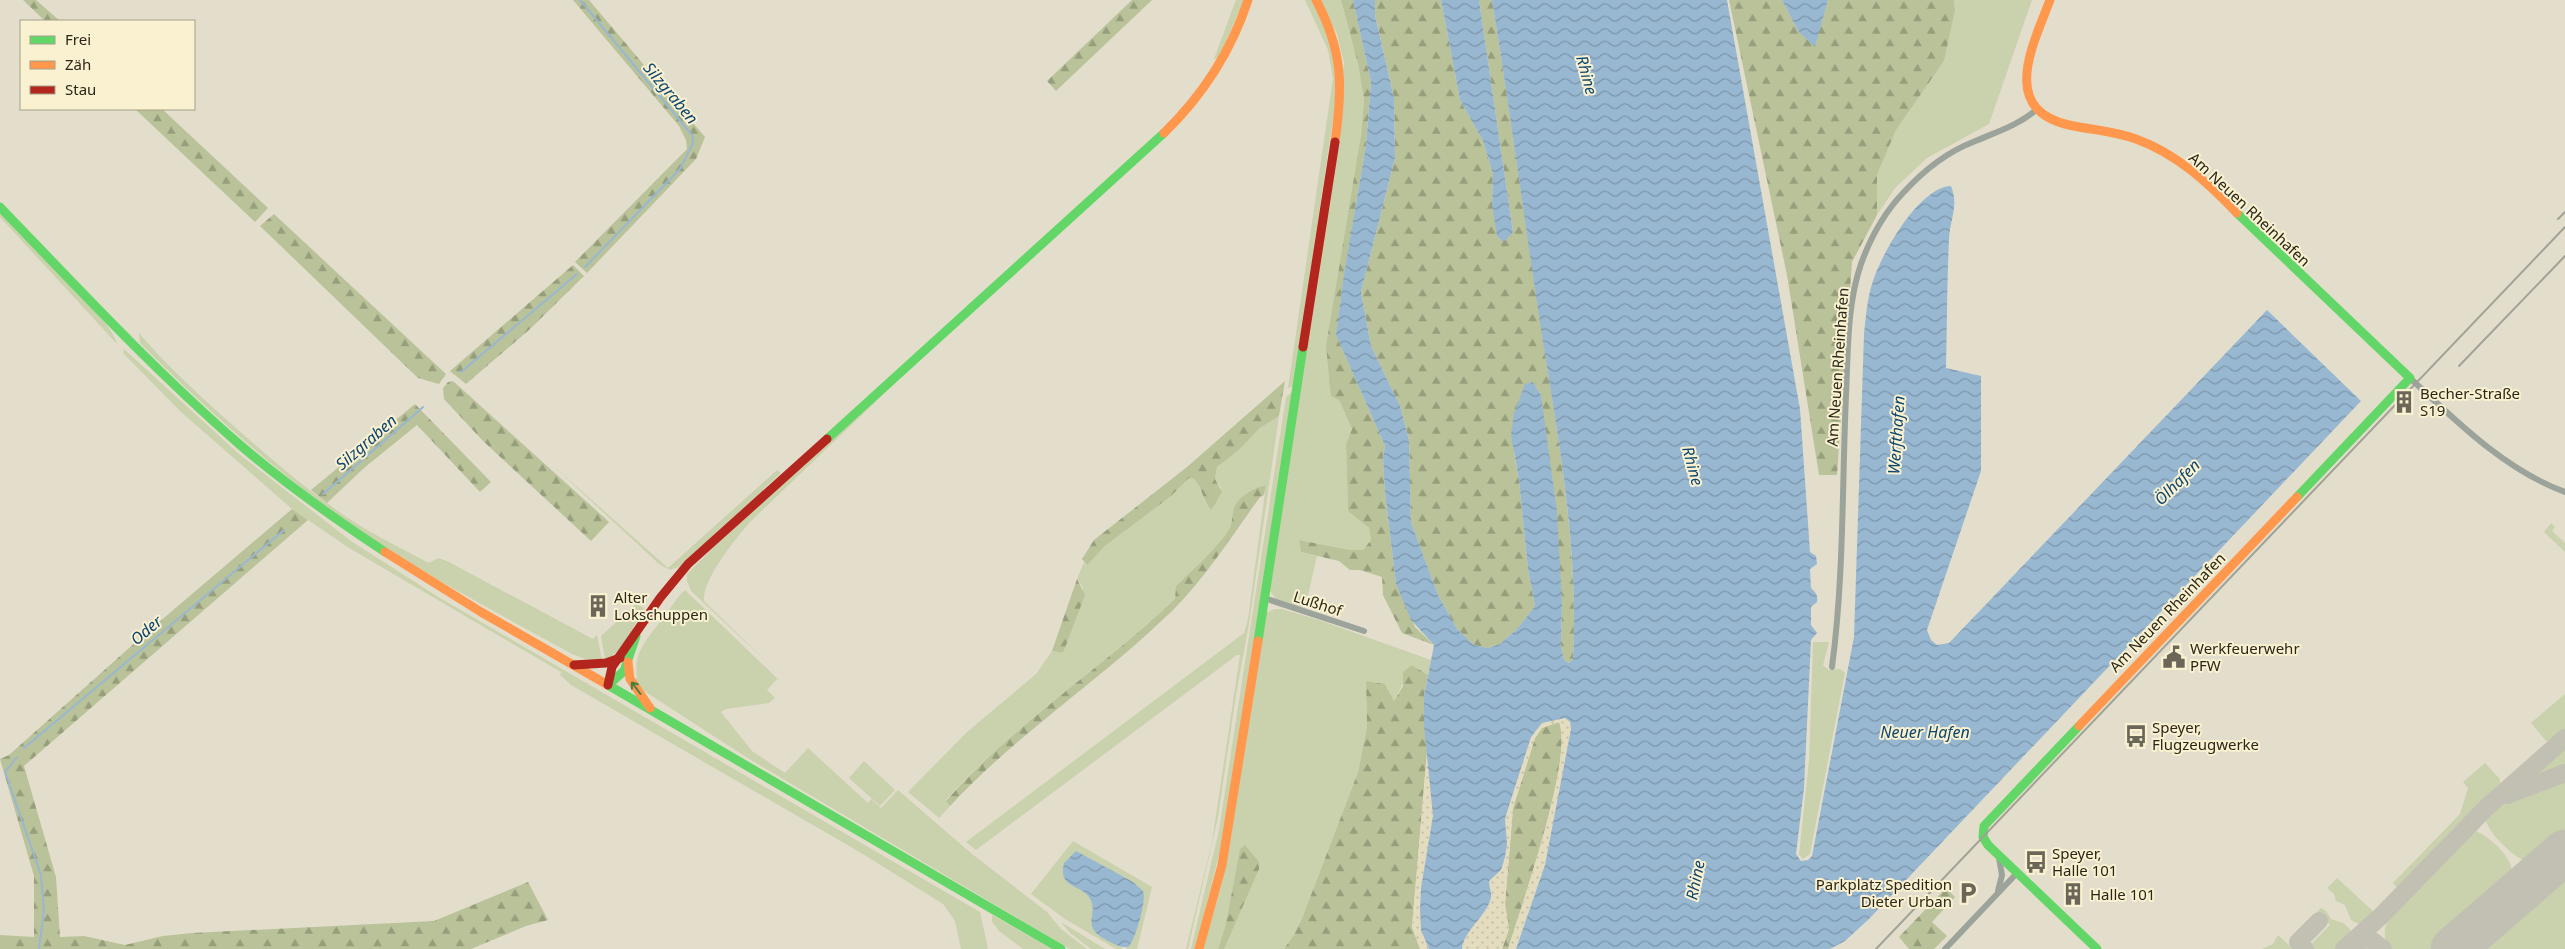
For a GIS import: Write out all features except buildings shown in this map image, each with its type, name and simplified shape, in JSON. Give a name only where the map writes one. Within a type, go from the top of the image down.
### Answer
[{"type":"main road","points":[[608,685],[617,680],[624,660],[637,634],[668,587],[688,564],[1188,111],[1213,79],[1226,56],[1240,26],[1248,0]]},
{"type":"main road","points":[[1199,949],[1213,902],[1226,839],[1340,97],[1341,70],[1338,50],[1316,0]]},
{"type":"main road","points":[[2036,110],[2028,96],[2026,77],[2028,64],[2050,0]]},
{"type":"main road","name":"Am Neuen Rheinhafen","points":[[1996,853],[1985,842],[1983,829],[1997,810],[2410,378],[2218,195],[2176,159],[2161,150],[2118,133],[2061,124],[2036,110]]},
{"type":"main road","points":[[0,207],[197,406],[280,477],[356,534],[409,569],[1061,949]]},
{"type":"main road","points":[[574,666],[624,660]]},
{"type":"main road","points":[[624,660],[630,679],[652,711]]},
{"type":"main road","points":[[1996,853],[2097,949]]},
{"type":"street","name":"Am Neuen Rheinhafen","points":[[1832,667],[1840,598],[1847,377],[1854,294],[1861,264],[1884,216],[1902,194],[1926,170],[1943,157],[1972,142],[2008,129],[2036,110]]},
{"type":"street","points":[[2410,378],[2489,448],[2525,472],[2565,492]]},
{"type":"street","name":"Lußhof","points":[[1264,598],[1364,631]]},
{"type":"street","points":[[1996,853],[2002,875],[1996,895]]},
{"type":"street","points":[[1945,949],[2017,873]]},
{"type":"green space","points":[[23,0],[36,0],[59,20],[44,20]]},
{"type":"green space","points":[[573,0],[589,0],[705,137],[696,159],[587,273],[575,262],[687,149],[686,140],[679,126]]},
{"type":"green space","points":[[1132,0],[1152,0],[1056,91],[1047,81]]},
{"type":"green space","points":[[1236,0],[1244,0],[1219,58],[1214,59]]},
{"type":"green space","points":[[1305,0],[1312,0],[1324,21],[1337,55],[1337,93],[1293,386],[1288,388],[1333,78],[1328,50]]},
{"type":"green space","points":[[1320,0],[1341,0],[1358,64],[1364,100],[1339,400],[1352,429],[1346,444],[1348,511],[1369,528],[1371,540],[1363,550],[1350,550],[1299,540],[1301,552],[1317,556],[1305,608],[1276,599],[1270,591],[1344,63],[1337,34]]},
{"type":"green space","points":[[1341,0],[1353,0],[1371,82],[1366,145],[1344,274],[1336,335],[1385,446],[1383,458],[1385,493],[1396,584],[1415,627],[1434,645],[1402,633],[1383,595],[1382,577],[1360,570],[1350,570],[1339,561],[1301,552],[1299,540],[1350,550],[1363,550],[1371,540],[1369,528],[1348,511],[1346,444],[1352,429],[1339,400],[1331,396],[1326,346],[1361,136],[1364,100],[1358,64]]},
{"type":"green space","points":[[1375,0],[1441,0],[1460,100],[1483,141],[1493,174],[1492,205],[1513,232],[1479,0],[1492,0],[1554,408],[1570,533],[1574,617],[1573,659],[1569,663],[1564,660],[1561,646],[1562,604],[1541,395],[1533,382],[1514,454],[1519,480],[1528,570],[1535,606],[1518,628],[1500,644],[1488,648],[1474,645],[1457,629],[1438,595],[1411,522],[1409,440],[1400,406],[1371,346],[1361,292],[1395,158],[1394,98],[1375,14]]},
{"type":"green space","points":[[1729,0],[1782,0],[1798,31],[1815,46],[1828,0],[1954,0],[1955,11],[1944,61],[1896,130],[1877,175],[1877,215],[1852,262],[1837,475],[1819,475],[1787,275]]},
{"type":"green space","points":[[1954,0],[2032,0],[1989,124],[1927,158],[1895,188],[1877,215],[1877,175],[1896,130],[1944,61],[1955,11]]},
{"type":"green space","points":[[136,110],[163,110],[268,208],[255,222]]},
{"type":"green space","points":[[0,212],[100,316],[112,332],[117,344],[0,217]]},
{"type":"green space","points":[[274,214],[446,374],[439,384],[418,378],[260,226]]},
{"type":"green space","points":[[573,265],[584,276],[529,330],[466,384],[450,371]]},
{"type":"green space","points":[[139,333],[171,368],[228,421],[322,500],[374,534],[429,563],[438,558],[447,561],[593,639],[603,628],[597,635],[602,661],[585,659],[572,654],[435,578],[356,528],[299,486],[217,417],[140,343]]},
{"type":"green space","points":[[124,349],[239,454],[351,541],[440,598],[980,912],[988,949],[961,949],[955,921],[943,904],[863,854],[571,685],[560,675],[561,672],[349,548],[292,509],[181,412],[123,353]]},
{"type":"green space","points":[[911,368],[751,521],[737,537],[714,570],[705,592],[704,601],[770,665],[691,591],[687,581],[687,574],[727,534]]},
{"type":"green space","points":[[453,381],[609,522],[591,541],[483,441],[444,399],[443,388],[448,382]]},
{"type":"green space","points":[[1285,381],[1279,416],[1260,428],[1239,450],[1217,467],[1215,479],[1222,492],[1211,510],[1197,483],[1194,479],[1189,478],[1170,497],[1105,546],[1087,565],[1082,559],[1094,540],[1187,467]]},
{"type":"green space","points":[[1292,392],[1223,839],[1195,949],[1191,949],[1219,830],[1286,397]]},
{"type":"green space","points":[[415,404],[491,482],[480,492],[417,425],[364,468],[327,503],[311,490]]},
{"type":"green space","points":[[1279,416],[1249,624],[1236,695],[1218,817],[1188,949],[1186,949],[1212,842],[1240,655],[1237,655],[976,850],[966,842],[1244,633],[1248,619],[1266,485],[1252,490],[1241,498],[1234,511],[1228,531],[1208,555],[1176,586],[1175,599],[1147,625],[1000,746],[946,800],[950,806],[939,818],[908,792],[967,732],[1036,674],[1052,651],[1063,653],[1083,588],[1077,579],[1084,562],[1086,565],[1105,546],[1170,497],[1189,478],[1194,479],[1197,483],[1205,503],[1211,510],[1221,488],[1215,479],[1217,467],[1239,450],[1260,428]]},
{"type":"green space","points":[[549,462],[668,568],[777,470],[781,473],[679,567],[670,570],[659,564]]},
{"type":"green space","points":[[1266,485],[1264,495],[1260,497],[1207,570],[1172,611],[1117,660],[1003,754],[950,806],[946,801],[1000,747],[1147,625],[1175,599],[1176,586],[1208,555],[1228,531],[1235,506],[1241,498],[1248,492]]},
{"type":"green space","points":[[292,509],[308,520],[24,766],[56,877],[60,937],[84,936],[125,945],[163,936],[192,933],[434,921],[528,882],[548,920],[526,926],[471,949],[0,949],[0,935],[34,937],[34,876],[0,759],[9,755],[138,640]]},
{"type":"green space","points":[[2551,523],[2555,527],[2552,531],[2565,543],[2565,552],[2544,532]]},
{"type":"green space","points":[[1077,579],[1085,595],[1063,653],[1052,651]]},
{"type":"green space","points":[[685,590],[782,683],[777,679],[767,690],[775,698],[769,703],[726,709],[721,712],[752,751],[785,773],[808,748],[868,803],[871,799],[881,808],[898,790],[972,854],[1047,912],[1061,929],[1087,949],[1070,949],[746,757],[641,689],[634,680],[637,677],[637,661],[642,647]]},
{"type":"green space","points":[[636,604],[644,608],[628,638],[618,651],[605,659],[601,636]]},
{"type":"green space","points":[[1274,609],[1282,609],[1319,620],[1431,660],[1428,675],[1412,665],[1394,701],[1385,684],[1366,681],[1367,727],[1358,772],[1303,916],[1294,935],[1284,949],[1224,949],[1226,924],[1218,949],[1203,949],[1221,887],[1228,851],[1266,613]]},
{"type":"green space","points":[[1813,642],[1829,642],[1823,665],[1829,670],[1840,669],[1845,673],[1810,854],[1803,859],[1799,855],[1809,760]]},
{"type":"green space","points":[[1412,665],[1428,675],[1424,696],[1427,752],[1412,927],[1420,949],[1284,949],[1294,935],[1303,916],[1358,772],[1367,727],[1366,681],[1385,684],[1394,701],[1403,686],[1403,672]]},
{"type":"green space","points":[[2565,694],[2565,731],[2554,741],[2546,741],[2531,723]]},
{"type":"green space","points":[[1559,722],[1562,740],[1553,798],[1534,868],[1508,949],[1502,949],[1509,929],[1505,904],[1513,808],[1535,738],[1542,728]]},
{"type":"green space","points":[[2565,745],[2565,769],[2545,776],[2539,776],[2539,768]]},
{"type":"green space","points":[[864,761],[895,790],[880,806],[849,778]]},
{"type":"green space","points":[[2485,763],[2500,779],[2500,788],[2399,890],[2393,883],[2460,814],[2468,788],[2463,782]]},
{"type":"green space","points":[[2565,777],[2565,832],[2530,862],[2525,861],[2510,851],[2495,837],[2486,817],[2512,798]]},
{"type":"green space","points":[[2476,831],[2489,839],[2502,851],[2511,865],[2511,879],[2430,949],[2391,949],[2386,941],[2385,932],[2386,924],[2391,916],[2467,836]]},
{"type":"green space","points":[[1073,841],[1152,887],[1137,949],[1127,949],[1122,941],[1120,945],[1123,949],[1116,949],[1065,919],[1031,894]]},
{"type":"green space","points":[[1245,845],[1259,862],[1259,869],[1224,949],[1218,949],[1226,924],[1240,849]]},
{"type":"green space","points":[[2565,872],[2565,949],[2476,949]]},
{"type":"green space","points":[[2337,878],[2376,914],[2363,926],[2351,920],[2345,905],[2336,901],[2334,894],[2327,888]]},
{"type":"green space","points":[[1946,888],[1955,897],[1932,922],[1947,936],[1934,949],[1909,949],[1899,937]]},
{"type":"green space","points":[[2321,908],[2326,911],[2331,919],[2343,923],[2350,929],[2351,937],[2336,949],[2314,949],[2312,943],[2330,925],[2317,912]]},
{"type":"green space","points":[[992,915],[1052,949],[1023,949],[999,931],[992,922]]},
{"type":"green space","points":[[1061,922],[1105,949],[1091,949],[1070,933]]},
{"type":"green space","points":[[2278,935],[2293,949],[2262,949],[2273,944]]},
{"type":"sand","points":[[1560,719],[1568,720],[1571,729],[1567,749],[1566,868],[1544,868],[1516,949],[1508,949],[1553,798],[1562,741],[1559,722],[1542,728],[1535,738],[1513,808],[1505,904],[1509,929],[1502,949],[1462,949],[1467,935],[1486,911],[1489,904],[1491,895],[1489,881],[1501,870],[1507,844],[1505,819],[1531,737],[1540,724]]},
{"type":"sand","points":[[1427,752],[1433,817],[1423,884],[1421,920],[1423,935],[1429,949],[1420,949],[1412,927]]},
{"type":"water","points":[[1353,0],[1375,0],[1375,15],[1394,98],[1395,158],[1361,292],[1371,346],[1400,406],[1409,440],[1411,522],[1438,595],[1457,629],[1474,645],[1488,648],[1500,644],[1518,628],[1535,606],[1528,570],[1519,480],[1511,435],[1514,413],[1525,384],[1533,382],[1541,395],[1557,512],[1562,604],[1561,646],[1564,660],[1569,663],[1573,659],[1574,617],[1573,576],[1566,493],[1492,0],[1727,0],[1800,409],[1810,552],[1816,556],[1817,564],[1810,569],[1811,588],[1816,594],[1817,600],[1811,607],[1811,625],[1817,633],[1811,640],[1804,788],[1796,854],[1801,861],[1808,860],[1812,856],[1854,637],[1864,334],[1868,301],[1871,287],[1884,254],[1903,223],[1927,197],[1939,189],[1951,186],[1954,200],[1949,239],[1946,368],[1981,376],[1981,471],[1927,630],[1931,640],[1937,645],[1949,643],[2267,310],[2361,401],[1869,919],[1845,941],[1830,949],[1516,949],[1545,865],[1571,729],[1570,722],[1565,718],[1542,723],[1531,737],[1505,819],[1507,844],[1505,857],[1501,870],[1489,881],[1491,896],[1487,907],[1466,937],[1462,949],[1429,949],[1421,930],[1420,909],[1421,888],[1433,816],[1424,726],[1424,696],[1434,645],[1411,620],[1396,584],[1385,493],[1383,458],[1385,446],[1336,335],[1344,274],[1366,145],[1371,82]]},
{"type":"water","points":[[1441,0],[1479,0],[1513,232],[1504,242],[1497,236],[1492,205],[1493,174],[1483,141],[1460,100]]},
{"type":"water","points":[[1782,0],[1828,0],[1815,47],[1798,31]]},
{"type":"water","points":[[1076,851],[1133,882],[1143,891],[1140,920],[1128,947],[1121,947],[1112,943],[1094,931],[1092,925],[1093,909],[1089,897],[1080,889],[1070,884],[1064,877],[1064,863]]},
{"type":"waterway","name":"Silzgraben","points":[[580,0],[692,135],[693,143],[680,169],[585,267]]},
{"type":"waterway","name":"Silzgraben","points":[[461,372],[577,274]]},
{"type":"waterway","name":"Silzgraben","points":[[323,494],[423,407]]},
{"type":"waterway","name":"Oder","points":[[24,748],[284,530]]},
{"type":"waterway","name":"Oder","points":[[17,757],[5,772],[41,875],[44,911],[39,949]]},
{"type":"taxiway","points":[[2344,949],[2380,917],[2487,807],[2565,738]]},
{"type":"taxiway","points":[[2507,795],[2565,773]]},
{"type":"taxiway","points":[[2305,949],[2298,942],[2319,921]]},
{"type":"taxiway","points":[[2353,942],[2370,939],[2383,949]]},
{"type":"runway","points":[[2453,949],[2565,852]]},
{"type":"railway","points":[[2558,219],[2565,212]]},
{"type":"railway","points":[[1876,949],[2565,227]]},
{"type":"railway","points":[[2459,366],[2565,256]]},
{"type":"traffic: fast","points":[[827,439],[1164,133]]},
{"type":"traffic: fast","points":[[0,207],[117,328],[239,444],[292,487],[385,552]]},
{"type":"traffic: fast","points":[[2237,213],[2410,378],[2297,497]]},
{"type":"traffic: fast","points":[[1258,641],[1303,347]]},
{"type":"traffic: fast","points":[[608,685],[624,671],[636,636]]},
{"type":"traffic: fast","points":[[608,685],[1061,949]]},
{"type":"traffic: fast","points":[[2079,726],[1984,826],[1983,837],[1988,845],[2097,949]]},
{"type":"traffic: slow","points":[[1164,133],[1191,104],[1214,72],[1233,37],[1248,0]]},
{"type":"traffic: slow","points":[[1316,0],[1325,18],[1339,69],[1340,86],[1335,142]]},
{"type":"traffic: slow","points":[[2050,0],[2030,55],[2027,73],[2028,90],[2034,105],[2047,117],[2069,125],[2128,136],[2151,145],[2191,170],[2237,213]]},
{"type":"traffic: slow","points":[[2079,726],[2297,497]]},
{"type":"traffic: slow","points":[[385,552],[481,612],[608,685]]},
{"type":"traffic: slow","points":[[1199,949],[1222,865],[1258,641]]},
{"type":"traffic: slow","points":[[628,662],[630,679],[650,708]]},
{"type":"traffic: jam","points":[[1303,347],[1335,142]]},
{"type":"traffic: jam","points":[[608,685],[612,667],[660,598],[688,564],[827,439]]},
{"type":"traffic: jam","points":[[574,665],[606,663],[620,658]]},
{"type":"place","name":"Becher-Straße S19","points":[[2404,402]]},
{"type":"place","name":"Alter Lokschuppen","points":[[598,606]]},
{"type":"place","name":"Werkfeuerwehr PFW","points":[[2174,657]]},
{"type":"place","name":"Speyer, Flugzeugwerke","points":[[2136,736]]},
{"type":"place","name":"Speyer, Halle 101","points":[[2036,862]]},
{"type":"place","name":"Parkplatz Spedition Dieter Urban","points":[[1968,893]]},
{"type":"place","name":"Halle 101","points":[[2073,894]]},
{"type":"water label","name":"Rhine","points":[[1587,75]]},
{"type":"water label","name":"Werfthafen","points":[[1896,435]]},
{"type":"water label","name":"Rhine","points":[[1693,466]]},
{"type":"water label","name":"Ölhafen","points":[[2177,482]]},
{"type":"water label","name":"Neuer Hafen","points":[[1925,732]]},
{"type":"water label","name":"Rhine","points":[[1695,880]]}]
